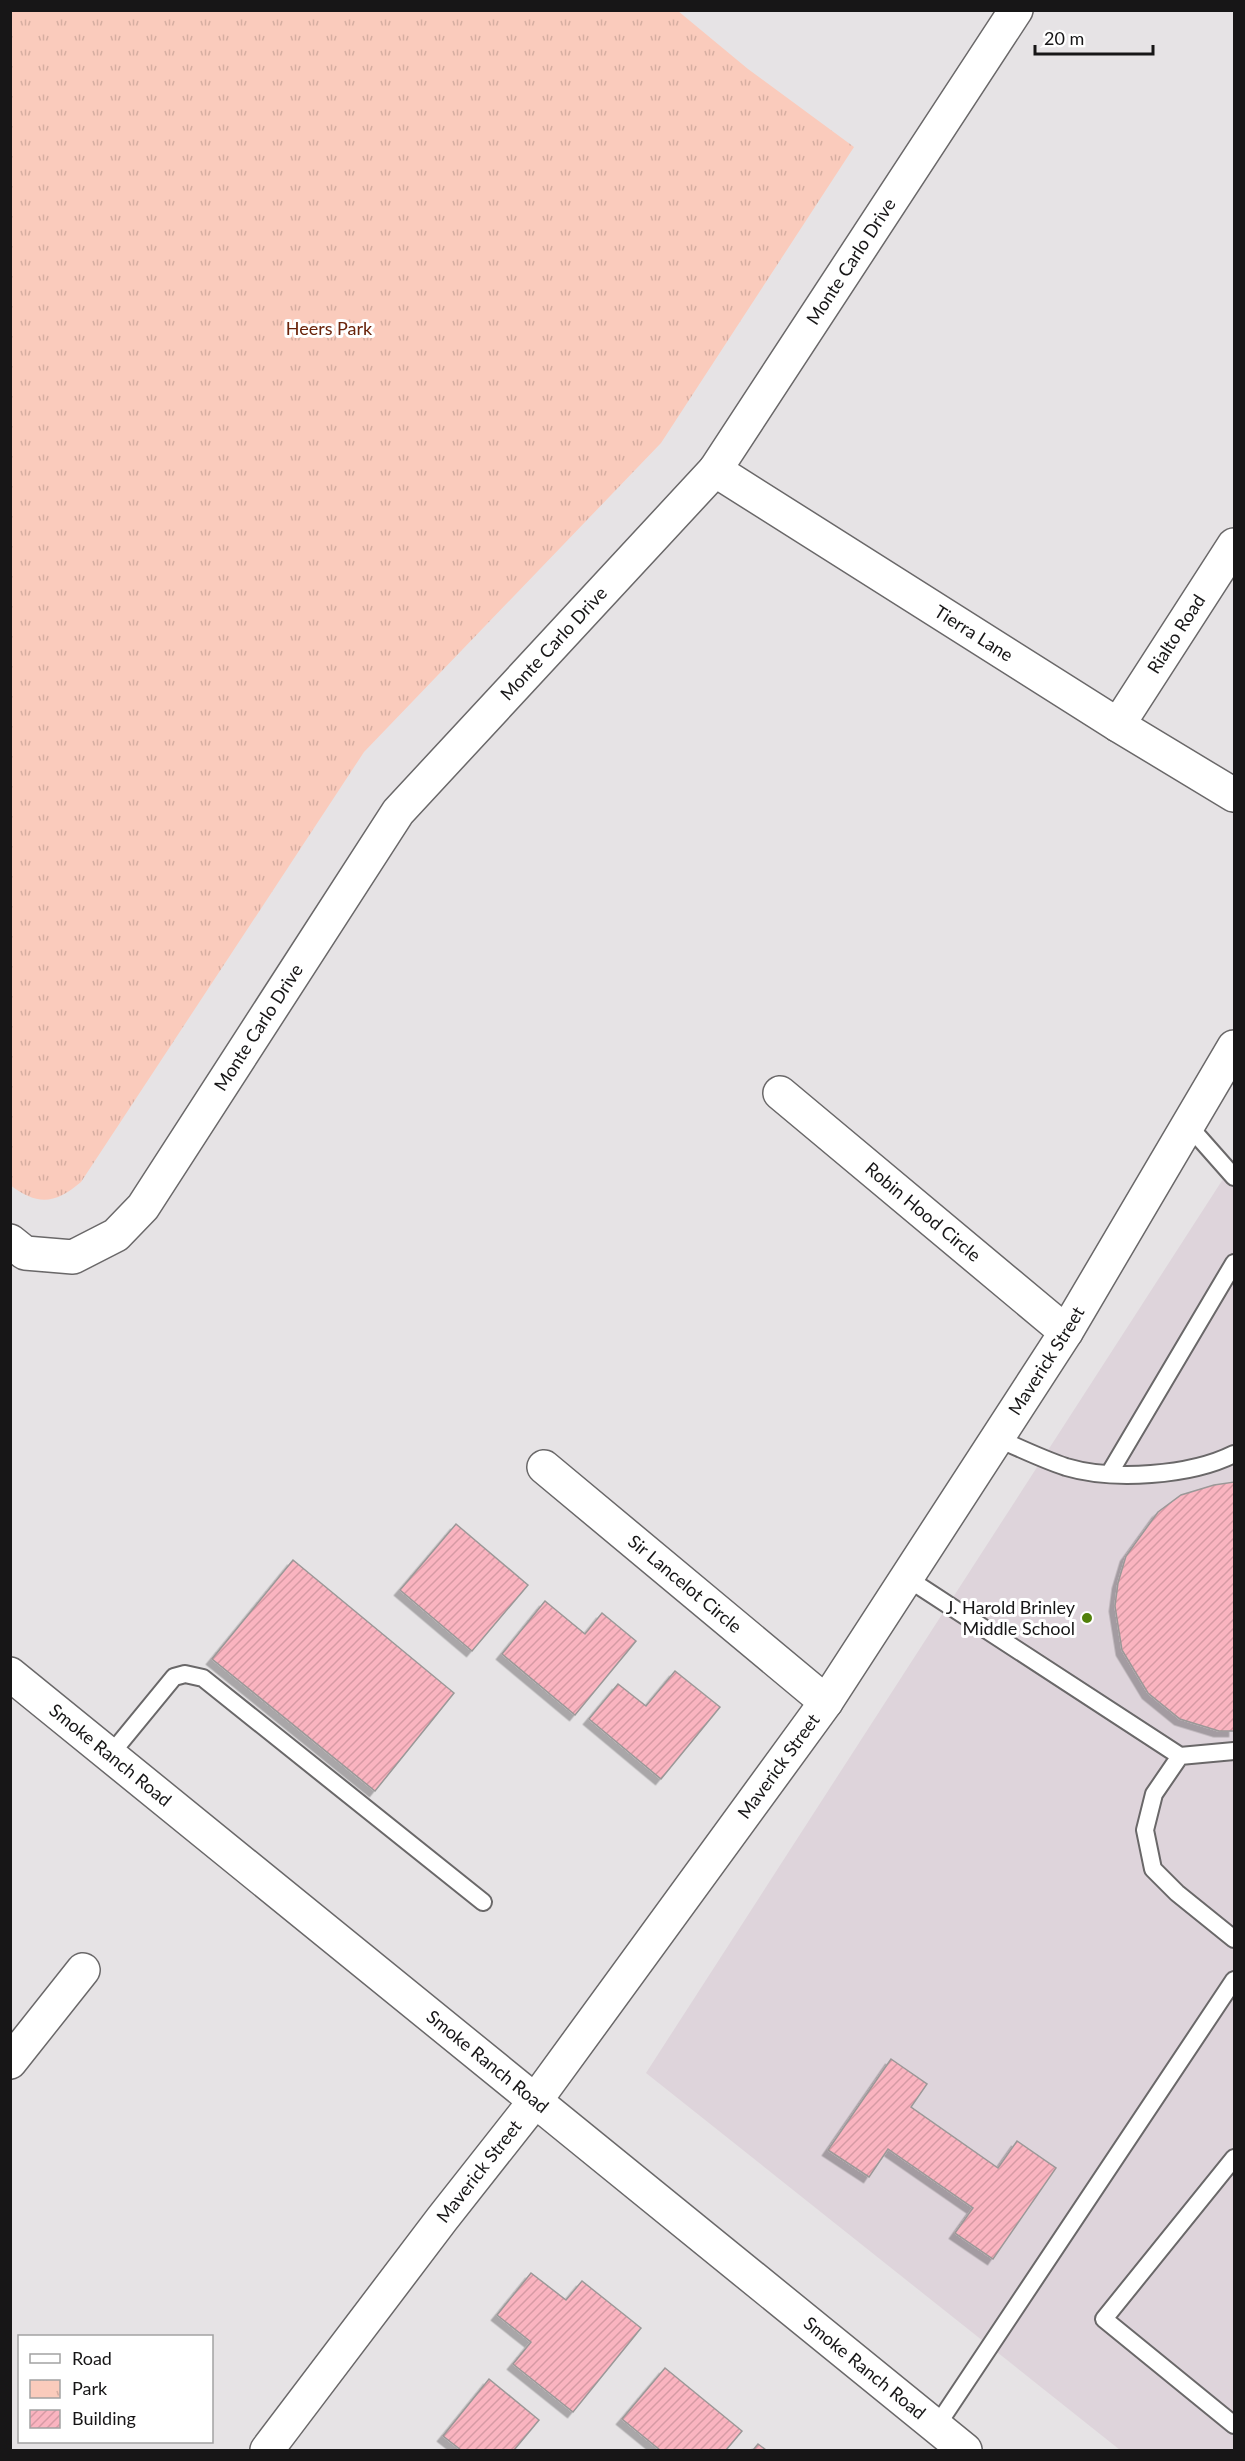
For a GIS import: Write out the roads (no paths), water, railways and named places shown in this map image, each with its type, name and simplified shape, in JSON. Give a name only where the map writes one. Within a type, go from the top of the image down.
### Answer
[{"type":"street","name":"Monte Carlo Drive","points":[[10,1241],[25,1253],[73,1257],[117,1235],[143,1207],[398,812],[715,470],[1016,10]]},
{"type":"street","name":"Tierra Lane","points":[[715,470],[1118,725],[1234,795]]},
{"type":"street","name":"Rialto Road","points":[[1118,725],[1234,544]]},
{"type":"street","name":"Maverick Street","points":[[267,2451],[435,2228],[536,2101],[826,1702],[1066,1332],[1234,1047]]},
{"type":"street","name":"Robin Hood Circle","points":[[780,1093],[1066,1332]]},
{"type":"street","name":"Sir Lancelot Circle","points":[[544,1467],[826,1702]]},
{"type":"street","name":"Smoke Ranch Road","points":[[10,1674],[965,2451]]},
{"type":"street","points":[[10,2062],[83,1970]]},
{"type":"lane","points":[[1188,1125],[1234,1177]]},
{"type":"lane","points":[[1109,1474],[1234,1263]]},
{"type":"lane","points":[[997,1438],[1066,1467],[1109,1474],[1161,1474],[1224,1459],[1234,1454]]},
{"type":"lane","points":[[907,1578],[1180,1756],[1234,1751]]},
{"type":"lane","points":[[110,1755],[174,1677],[185,1674],[203,1678],[483,1902]]},
{"type":"lane","points":[[1180,1756],[1154,1794],[1146,1830],[1153,1869],[1177,1893],[1234,1939]]},
{"type":"lane","points":[[936,2427],[1234,1980]]},
{"type":"lane","points":[[1234,2158],[1104,2319],[1234,2425]]},
{"type":"place","name":"J. Harold Brinley Middle School","points":[[1087,1618]]},
{"type":"park label","name":"Heers Park","points":[[329,329]]}]
